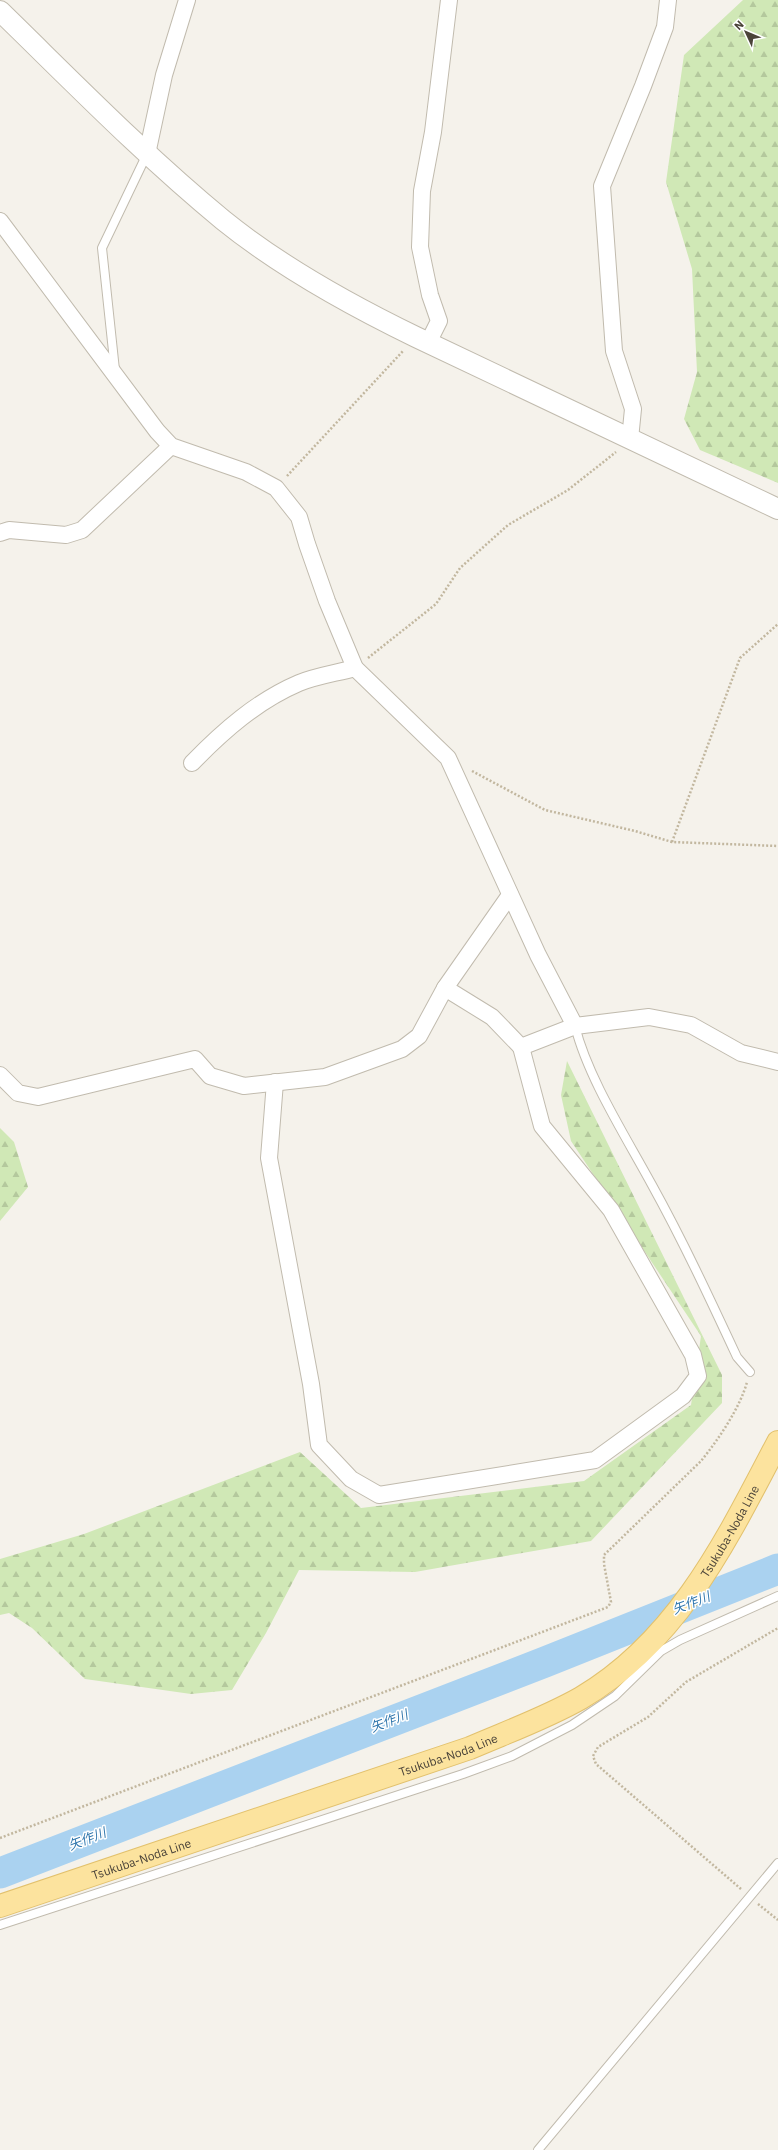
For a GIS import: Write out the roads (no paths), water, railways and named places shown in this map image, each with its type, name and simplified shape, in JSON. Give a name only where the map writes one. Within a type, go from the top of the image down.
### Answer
[{"type":"main road","name":"Tsukuba-Noda Line","points":[[0,1906],[470,1748],[528,1724],[580,1699],[652,1648],[682,1608],[719,1553],[778,1442]]},
{"type":"street","points":[[147,154],[164,75],[187,0]]},
{"type":"street","points":[[422,340],[439,321],[430,295],[420,247],[422,191],[433,132],[449,0]]},
{"type":"street","points":[[630,439],[634,409],[614,351],[602,186],[643,86],[664,27],[668,0]]},
{"type":"street","points":[[0,11],[147,154],[223,220],[263,249],[339,297],[422,340],[778,509]]},
{"type":"street","points":[[0,221],[116,374],[157,431],[171,446],[246,472],[276,488],[299,517],[327,602],[356,668],[448,758],[510,895],[575,1026]]},
{"type":"street","points":[[0,534],[9,530],[66,535],[82,530],[171,446]]},
{"type":"street","points":[[192,763],[211,743],[261,702],[300,682],[356,668]]},
{"type":"street","points":[[0,1075],[18,1093],[38,1097],[195,1059],[210,1076],[244,1086],[325,1077],[402,1049],[419,1036],[445,988],[510,895]]},
{"type":"street","points":[[275,1082],[269,1158],[311,1384],[319,1445],[351,1479],[380,1495],[595,1460],[683,1396],[698,1376],[693,1355],[611,1210],[542,1126],[521,1047],[492,1017],[445,988]]},
{"type":"street","points":[[521,1047],[575,1026],[649,1017],[691,1025],[741,1053],[778,1062]]},
{"type":"lane","points":[[116,374],[102,248],[147,154]]},
{"type":"lane","points":[[575,1026],[580,1047],[614,1116],[683,1242],[737,1357],[750,1372]]},
{"type":"lane","points":[[0,1925],[463,1774],[512,1756],[572,1725],[615,1696],[652,1648],[661,1651],[680,1640],[778,1596]]},
{"type":"lane","points":[[538,2150],[778,1863]]},
{"type":"waterway","name":"矢作川","points":[[0,1873],[545,1662],[778,1569]]}]
